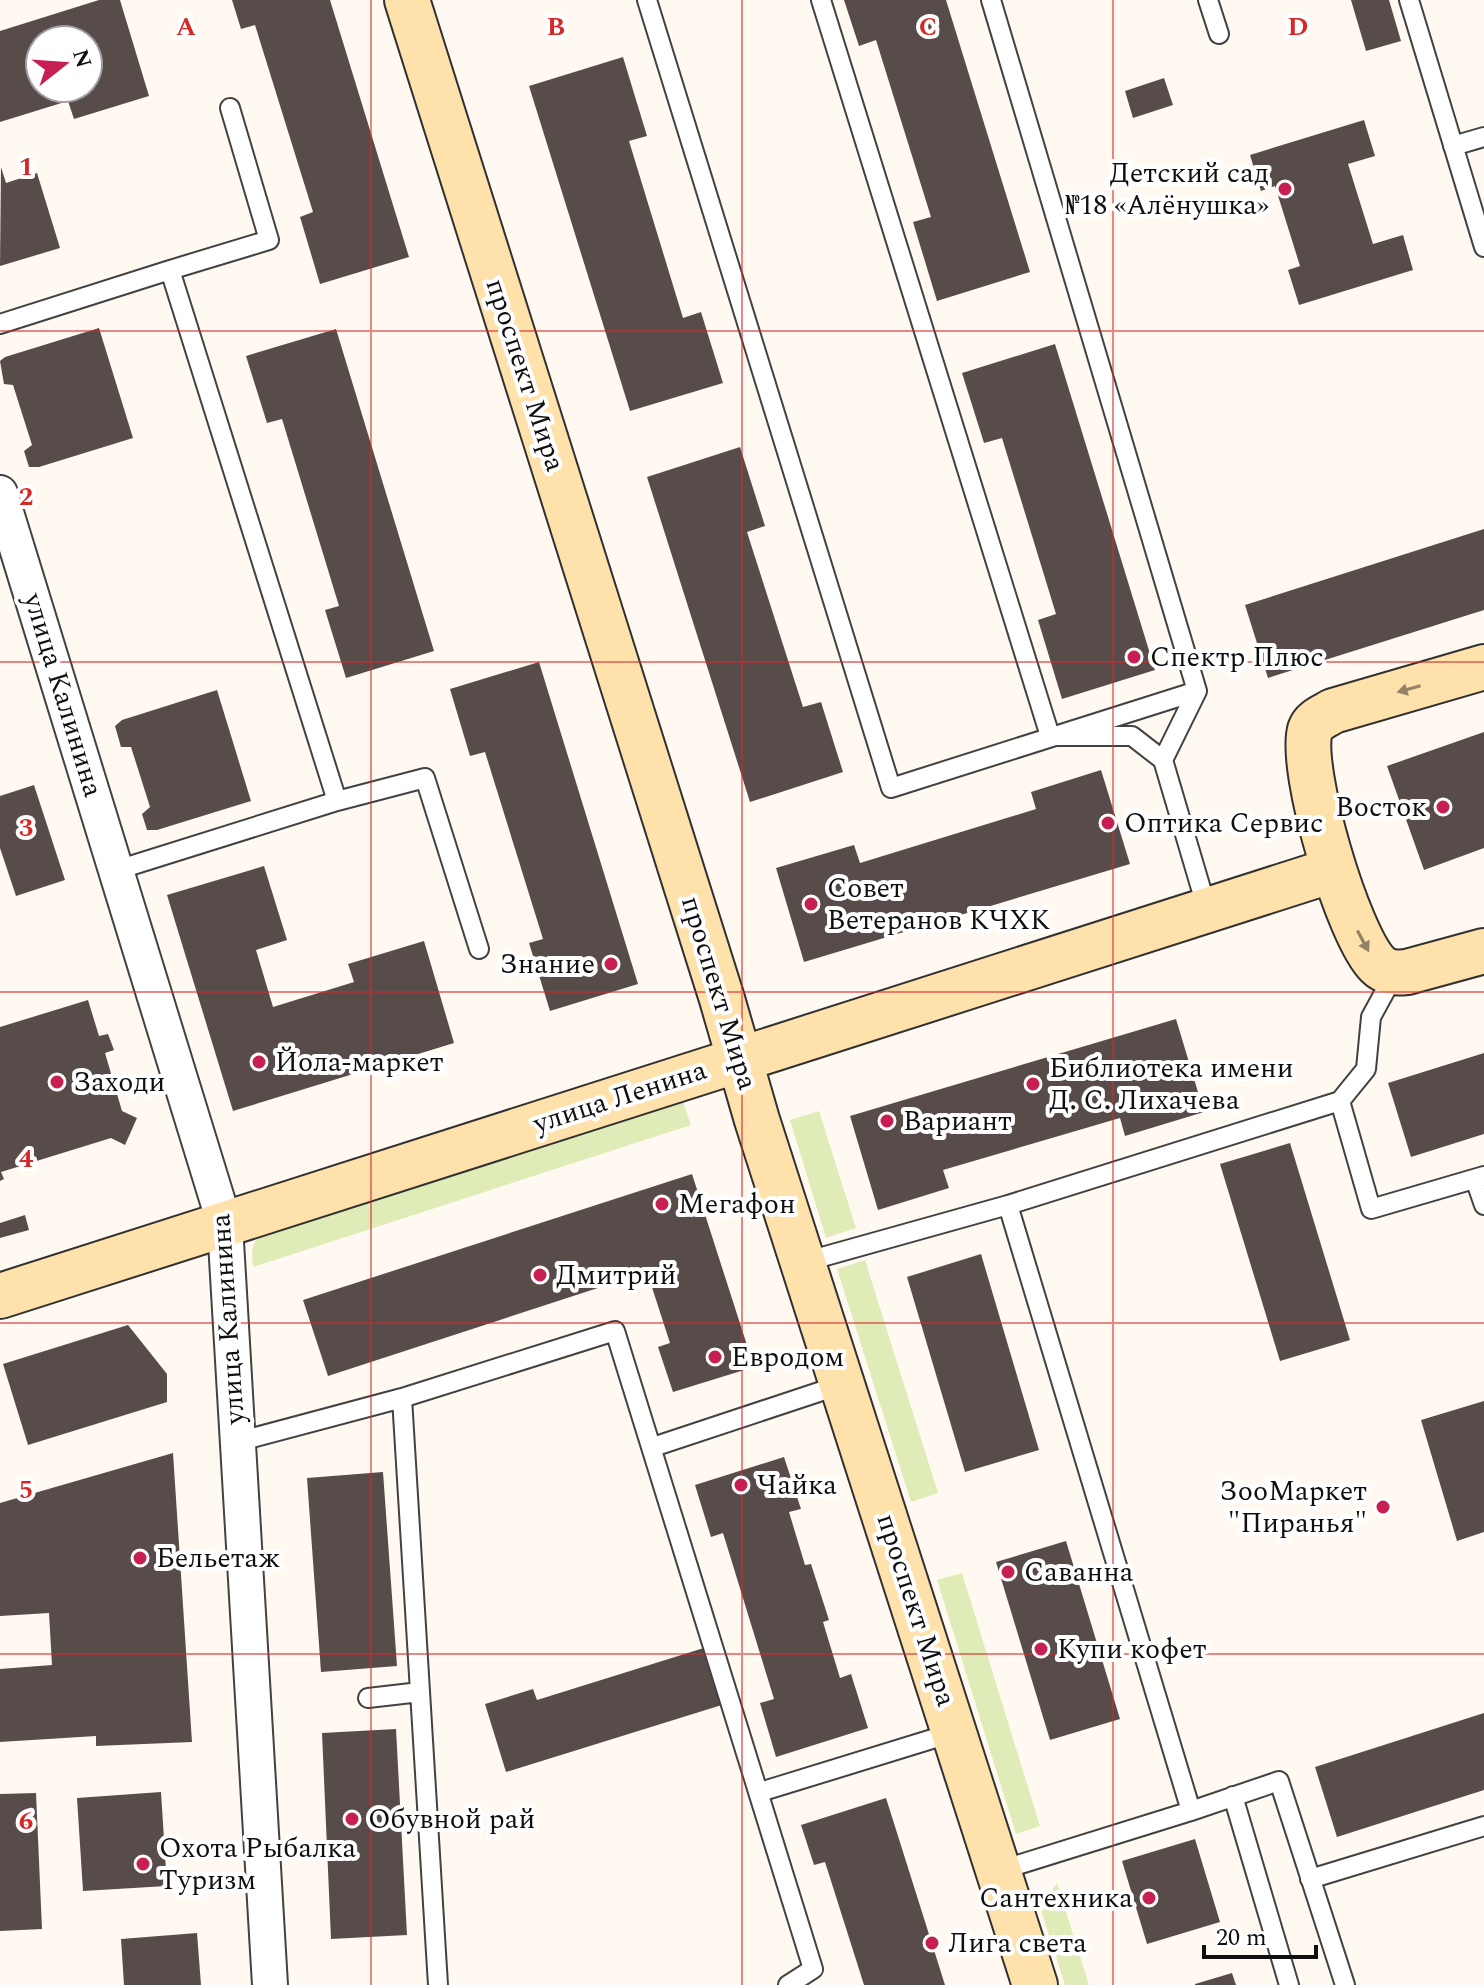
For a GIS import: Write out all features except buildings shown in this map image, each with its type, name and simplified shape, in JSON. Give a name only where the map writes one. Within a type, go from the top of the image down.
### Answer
[{"type":"main road","name":"проспект Мира","points":[[407,0],[757,1120],[1035,1985]]},
{"type":"main road","points":[[1484,667],[1333,711],[1312,725],[1309,732],[1309,754],[1318,808],[1333,870],[1368,951],[1377,964],[1395,973],[1426,969],[1484,951]]},
{"type":"main road","name":"улица Ленина","points":[[0,1296],[1333,870]]},
{"type":"street","name":"улица Калинина","points":[[0,493],[225,1225],[270,1985]]},
{"type":"lane","points":[[647,0],[891,788],[1197,691]]},
{"type":"lane","points":[[821,0],[1050,736]]},
{"type":"lane","points":[[991,0],[1197,691],[1163,760]]},
{"type":"lane","points":[[1208,0],[1219,34]]},
{"type":"lane","points":[[1409,0],[1484,247]]},
{"type":"lane","points":[[0,324],[269,240],[230,108]]},
{"type":"lane","points":[[1453,146],[1484,137]]},
{"type":"lane","points":[[170,270],[337,801]]},
{"type":"lane","points":[[1050,736],[1132,736],[1163,760],[1207,909]]},
{"type":"lane","points":[[117,870],[337,801],[425,778],[479,949]]},
{"type":"lane","points":[[804,1262],[1008,1205],[1340,1101],[1366,1069],[1371,1017],[1395,973]]},
{"type":"lane","points":[[1340,1101],[1371,1209],[1480,1177],[1484,1205]]},
{"type":"lane","points":[[1008,1205],[1191,1811]]},
{"type":"lane","points":[[237,1442],[402,1398],[615,1331],[813,1969],[788,1985]]},
{"type":"lane","points":[[653,1447],[843,1384]]},
{"type":"lane","points":[[402,1398],[438,1985]]},
{"type":"lane","points":[[368,1698],[420,1692]]},
{"type":"lane","points":[[760,1792],[955,1732]]},
{"type":"lane","points":[[998,1871],[1279,1781],[1345,1985]]},
{"type":"lane","points":[[1233,1796],[1289,1985]]},
{"type":"lane","points":[[1310,1879],[1484,1826]]},
{"type":"green space","points":[[683,1102],[691,1125],[253,1267],[254,1245],[259,1237],[270,1230]]},
{"type":"green space","points":[[819,1111],[856,1228],[826,1238],[790,1120]]},
{"type":"green space","points":[[865,1260],[938,1493],[911,1502],[837,1269]]},
{"type":"green space","points":[[962,1573],[1040,1826],[1016,1834],[937,1580]]},
{"type":"green space","points":[[1057,1883],[1089,1985],[1065,1985],[1040,1907]]},
{"type":"place","name":"Детский сад №18 «Алёнушка»","points":[[1285,189]]},
{"type":"place","name":"Спектр Плюс","points":[[1134,657]]},
{"type":"place","name":"Восток","points":[[1443,807]]},
{"type":"place","name":"Оптика Сервис","points":[[1108,823]]},
{"type":"place","name":"Совет Ветеранов КЧХК","points":[[811,904]]},
{"type":"place","name":"Знание","points":[[611,964]]},
{"type":"place","name":"Йола-маркет","points":[[259,1062]]},
{"type":"place","name":"Заходи","points":[[57,1082]]},
{"type":"place","name":"Библиотека имени Д. С. Лихачева","points":[[1033,1084]]},
{"type":"place","name":"Вариант","points":[[887,1121]]},
{"type":"place","name":"Мегафон","points":[[662,1204]]},
{"type":"place","name":"Дмитрий","points":[[540,1275]]},
{"type":"place","name":"Евродом","points":[[715,1357]]},
{"type":"place","name":"Чайка","points":[[741,1485]]},
{"type":"place","name":"ЗооМаркет \"Пиранья\"","points":[[1383,1507]]},
{"type":"place","name":"Бельетаж","points":[[140,1558]]},
{"type":"place","name":"Саванна","points":[[1008,1572]]},
{"type":"place","name":"Купи кофет","points":[[1041,1649]]},
{"type":"place","name":"Обувной рай","points":[[352,1819]]},
{"type":"place","name":"Охота Рыбалка Туризм","points":[[143,1864]]},
{"type":"place","name":"Сантехника","points":[[1149,1898]]},
{"type":"place","name":"Лига света","points":[[932,1943]]}]
